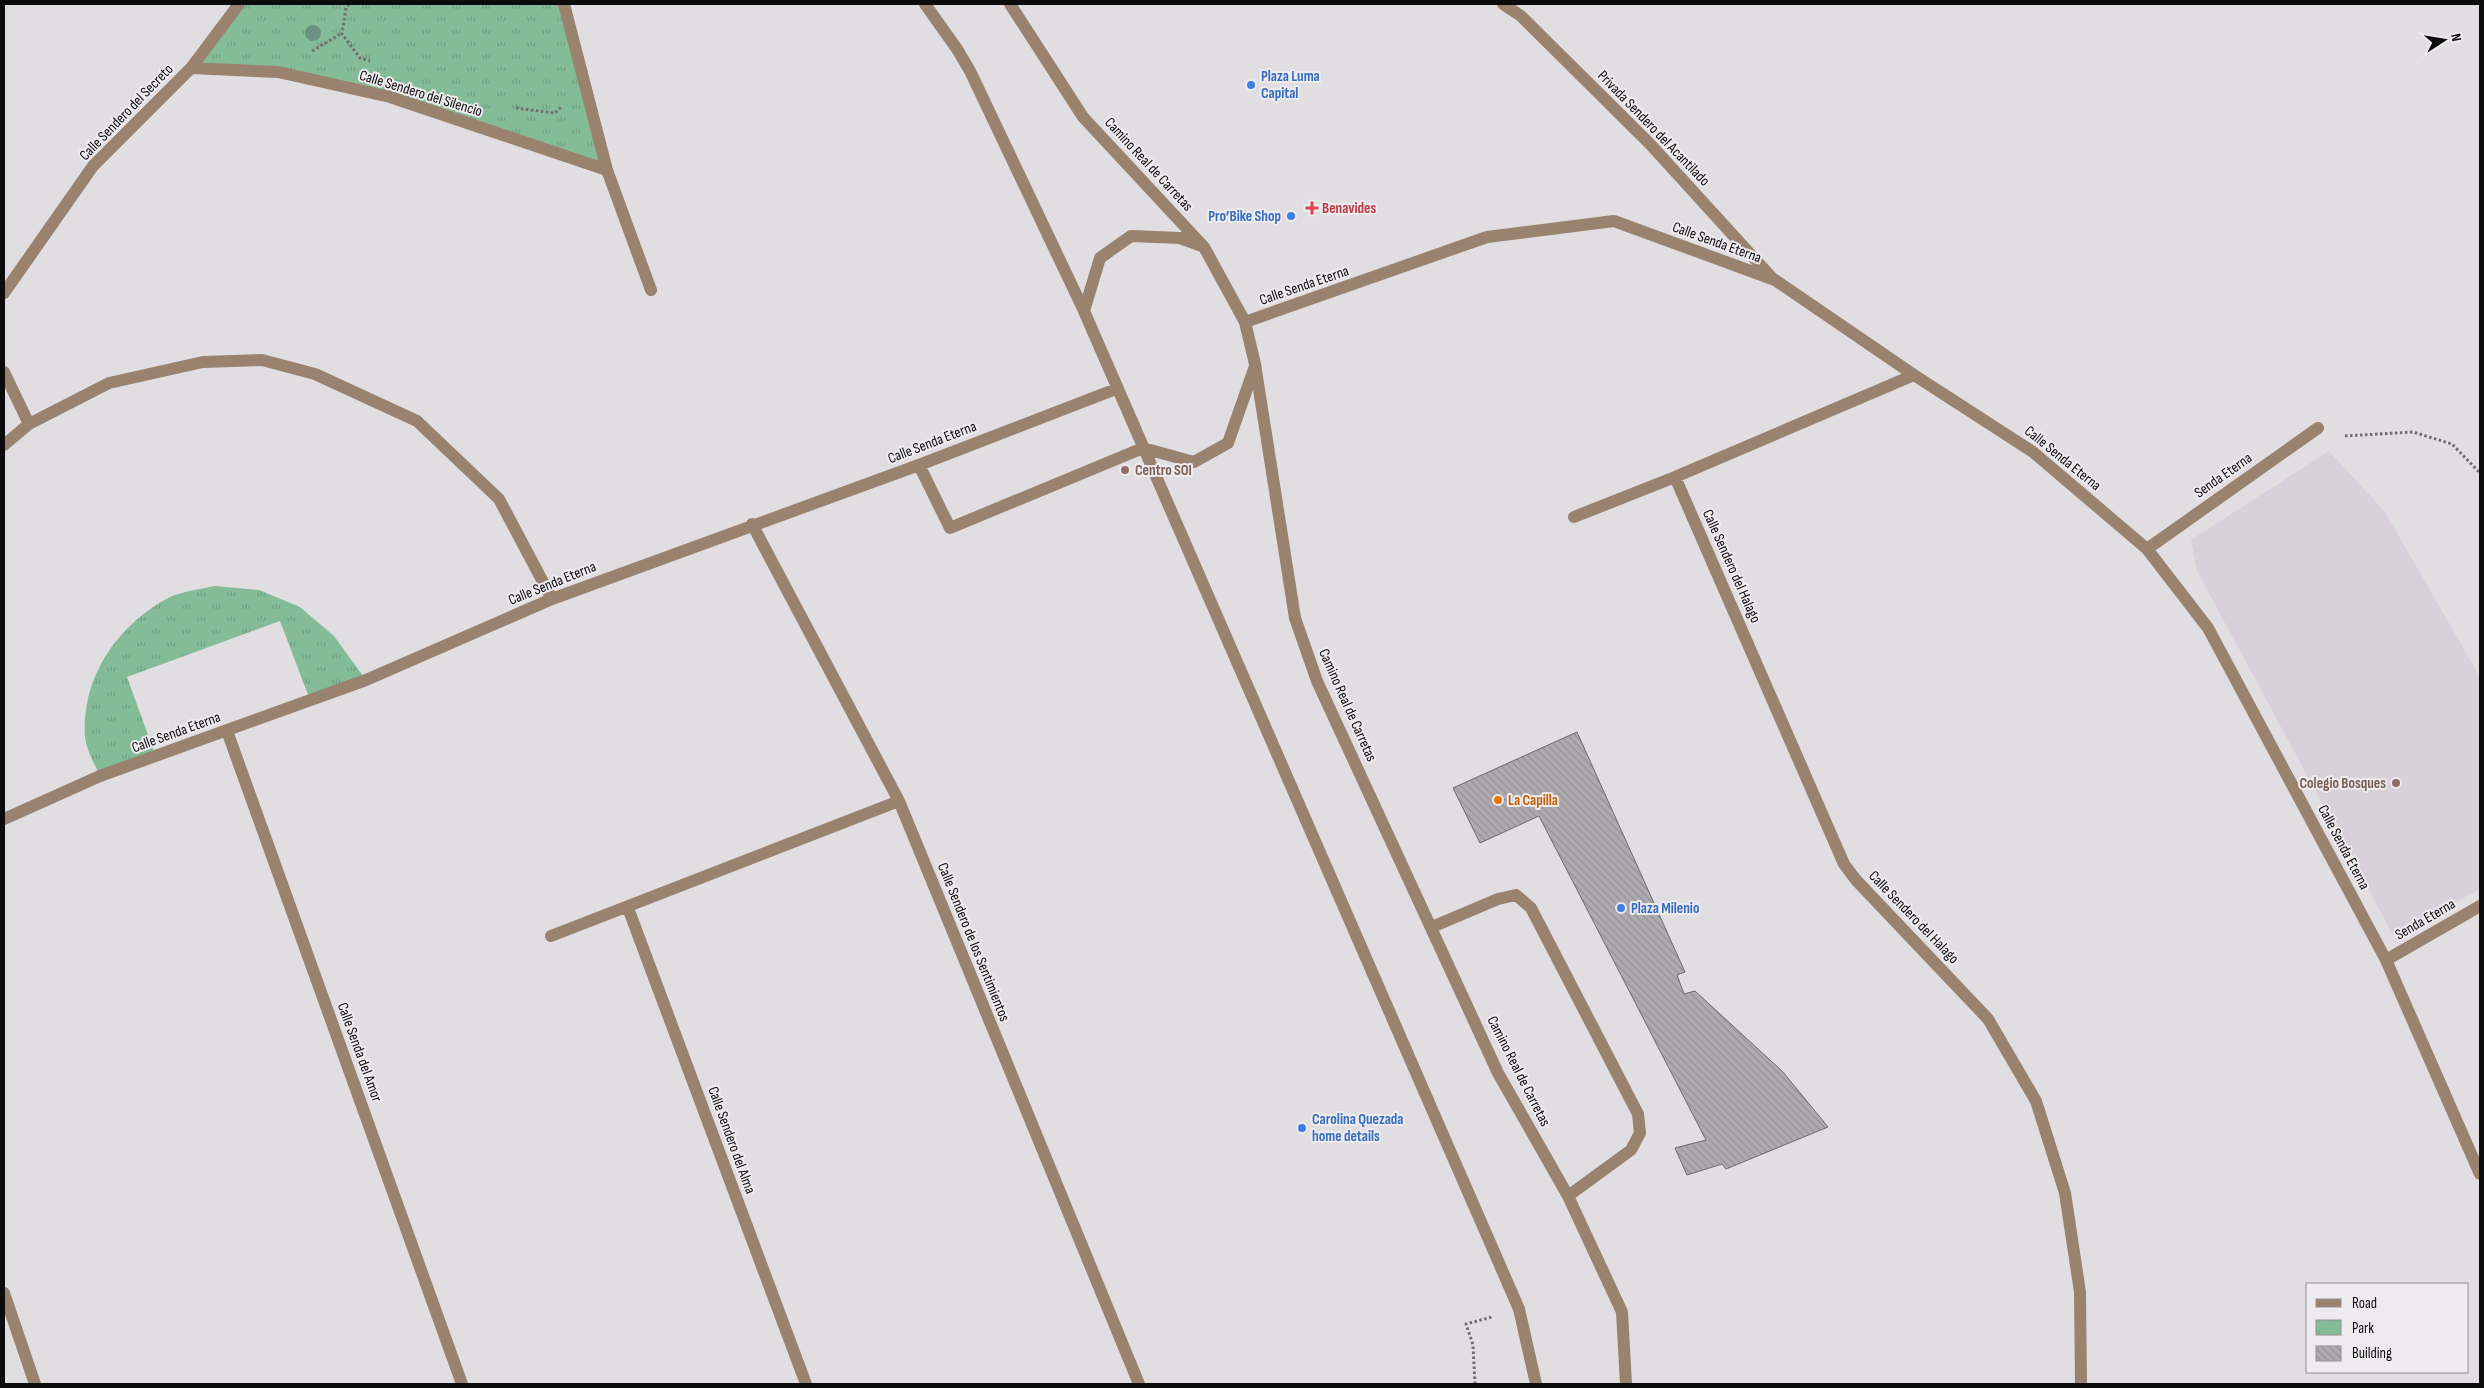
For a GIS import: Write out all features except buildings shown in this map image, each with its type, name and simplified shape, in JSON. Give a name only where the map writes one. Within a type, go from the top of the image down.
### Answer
[{"type":"street","name":"Calle Sendero del Secreto","points":[[4,293],[93,166],[191,68],[239,4]]},
{"type":"street","points":[[564,4],[607,170],[651,290]]},
{"type":"street","points":[[925,4],[970,71],[1084,311],[1116,389],[1519,1309],[1536,1384]]},
{"type":"street","name":"Camino Real de Carretas","points":[[1010,4],[1082,117],[1204,247],[1245,322],[1256,364],[1295,618],[1317,681],[1498,1073],[1568,1196],[1622,1312],[1626,1384]]},
{"type":"street","name":"Privada Sendero del Acantilado","points":[[1504,4],[1521,16],[1650,144],[1775,280]]},
{"type":"street","name":"Calle Sendero del Silencio","points":[[191,68],[278,72],[390,97],[607,170]]},
{"type":"street","name":"Calle Senda Eterna","points":[[1245,322],[1487,237],[1614,221],[1775,280],[1914,375],[2033,452],[2147,549],[2208,628],[2386,960],[2480,1174]]},
{"type":"street","points":[[1084,311],[1100,258],[1131,236],[1180,238],[1204,247]]},
{"type":"street","points":[[4,444],[28,424],[109,383],[203,362],[262,360],[315,374],[417,421],[445,447],[499,499],[552,599]]},
{"type":"street","points":[[919,465],[950,528],[1143,448],[1194,462],[1228,443],[1256,364]]},
{"type":"street","points":[[4,372],[28,424]]},
{"type":"street","points":[[1574,517],[1675,477],[1914,375]]},
{"type":"street","name":"Calle Senda Eterna","points":[[4,819],[100,776],[366,680],[552,599],[752,524],[919,465],[1116,389]]},
{"type":"street","name":"Senda Eterna","points":[[2147,549],[2318,428]]},
{"type":"street","name":"Calle Sendero del Halago","points":[[1675,477],[1844,864],[1856,880],[1988,1019],[2036,1101],[2065,1193],[2080,1292],[2081,1384]]},
{"type":"street","name":"Calle Sendero de los Sentimientos","points":[[752,524],[899,801],[1139,1384]]},
{"type":"street","name":"Calle Senda del Amor","points":[[227,731],[462,1384]]},
{"type":"street","points":[[551,936],[628,908],[899,801]]},
{"type":"street","points":[[1432,927],[1498,899],[1516,895],[1531,908],[1638,1114],[1640,1133],[1631,1150],[1568,1196]]},
{"type":"street","name":"Senda Eterna","points":[[2386,960],[2480,906]]},
{"type":"street","name":"Calle Sendero del Alma","points":[[628,908],[806,1384]]},
{"type":"street","points":[[4,1293],[35,1384]]},
{"type":"path","points":[[349,4],[346,8],[342,34],[360,58],[379,64]]},
{"type":"path","points":[[508,105],[555,113],[570,100]]},
{"type":"path","points":[[2318,428],[2347,437],[2413,432],[2452,444],[2480,473]]},
{"type":"path","points":[[1475,1384],[1473,1345],[1466,1324],[1519,1309]]},
{"type":"shaded area","name":"Colegio Bosques","points":[[2329,451],[2385,512],[2480,677],[2480,889],[2393,935],[2197,571],[2191,540]]},
{"type":"green space","points":[[239,4],[564,4],[607,170],[390,97],[278,72],[191,68]]},
{"type":"green space","points":[[215,586],[259,590],[300,607],[334,636],[366,680],[310,700],[280,621],[127,677],[156,757],[100,776],[86,742],[85,715],[96,673],[106,655],[119,637],[151,608],[175,595]]},
{"type":"place","name":"Plaza Luma Capital","points":[[1251,85]]},
{"type":"place","name":"Benavides","points":[[1312,208]]},
{"type":"place","name":"Pro’Bike Shop","points":[[1291,216]]},
{"type":"place","name":"Centro SOI","points":[[1125,470]]},
{"type":"place","name":"Colegio Bosques","points":[[2396,783]]},
{"type":"place","name":"La Capilla","points":[[1498,800]]},
{"type":"place","name":"Plaza Milenio","points":[[1621,908]]},
{"type":"place","name":"Carolina Quezada home details","points":[[1302,1128]]}]
